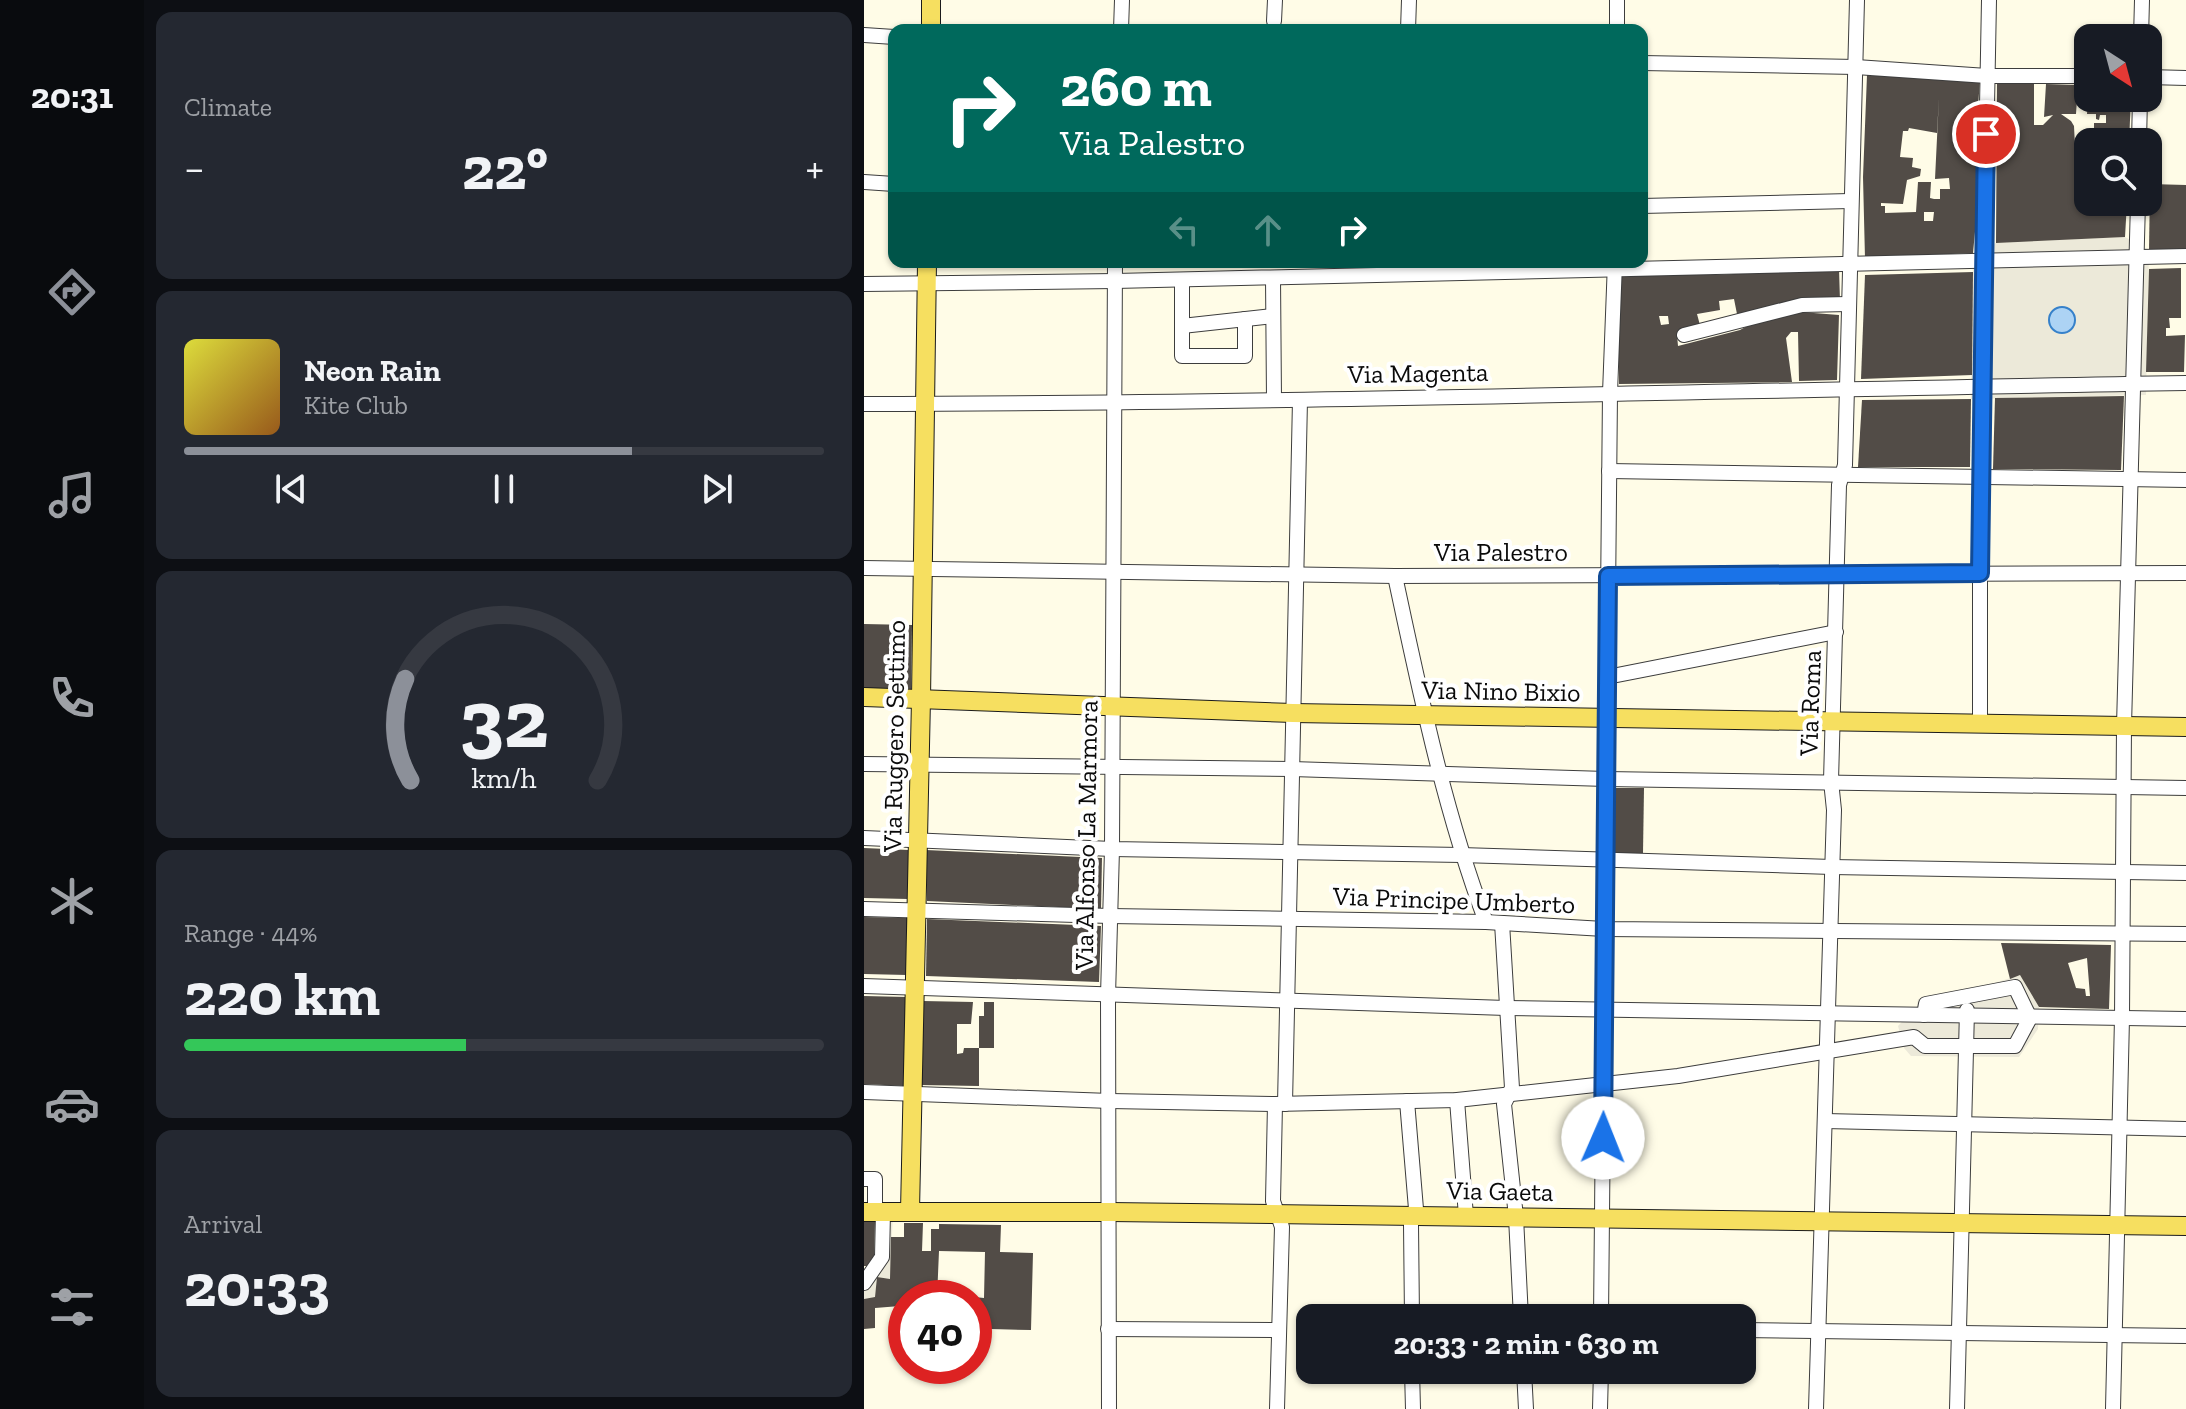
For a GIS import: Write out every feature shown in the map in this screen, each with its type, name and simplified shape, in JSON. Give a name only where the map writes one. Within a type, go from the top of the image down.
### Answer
[{"type":"main road","points":[[931,0],[931,24]]},
{"type":"main road","name":"Via Ruggero Settimo","points":[[910,1211],[927,268]]},
{"type":"main road","name":"Via Nino Bixio","points":[[864,697],[1111,708],[1425,716],[2186,727]]},
{"type":"main road","name":"Via Gaeta","points":[[874,1212],[1110,1212],[2186,1226]]},
{"type":"street","points":[[1121,24],[1122,0]]},
{"type":"street","points":[[1274,21],[1275,0]]},
{"type":"street","points":[[1408,24],[1409,0]]},
{"type":"street","points":[[1617,0],[1617,24]]},
{"type":"street","name":"Via Roma","points":[[1816,1409],[1834,810],[1831,781],[1839,485],[1845,465],[1857,0]]},
{"type":"street","points":[[1980,723],[1980,258],[1989,0]]},
{"type":"street","points":[[2141,24],[2142,0]]},
{"type":"street","points":[[864,35],[888,37]]},
{"type":"street","points":[[1648,63],[1856,67],[1987,76],[2074,76]]},
{"type":"street","points":[[2162,77],[2186,78]]},
{"type":"street","points":[[864,182],[888,184]]},
{"type":"street","points":[[1648,206],[1850,201]]},
{"type":"street","points":[[2113,1409],[2122,1018],[2124,726],[2130,478],[2137,388],[2141,253],[2139,216]]},
{"type":"street","points":[[1648,266],[1849,265],[2141,253],[2186,256]]},
{"type":"street","name":"Via Alfonso La Marmora","points":[[1109,1409],[1108,996],[1112,849],[1115,268]]},
{"type":"street","points":[[864,284],[1273,278],[1401,269],[1472,268]]},
{"type":"street","points":[[1601,1304],[1610,393],[1615,268]]},
{"type":"street","points":[[1273,278],[1274,400]]},
{"type":"street","points":[[1182,280],[1182,356],[1245,356],[1245,319]]},
{"type":"street","points":[[1684,335],[1802,305],[1848,304]]},
{"type":"street","points":[[1182,326],[1273,316]]},
{"type":"street","points":[[2137,388],[2186,383]]},
{"type":"street","name":"Via Magenta","points":[[864,404],[1300,400],[1847,388],[2137,388]]},
{"type":"street","points":[[1277,1409],[1282,1227],[1273,1201],[1289,1002],[1300,400]]},
{"type":"street","points":[[1609,471],[2186,480]]},
{"type":"street","name":"Via Palestro","points":[[864,568],[1296,576],[2186,573]]},
{"type":"street","points":[[1395,576],[1425,716],[1461,855],[1486,922]]},
{"type":"street","points":[[1607,677],[1836,632]]},
{"type":"street","points":[[864,764],[1292,769],[1606,779],[2186,788]]},
{"type":"street","points":[[864,838],[1112,849],[2186,873]]},
{"type":"street","name":"Via Principe Umberto","points":[[864,909],[1486,922],[1604,929],[2186,934]]},
{"type":"street","points":[[1502,923],[1512,1088],[1504,1104],[1516,1217],[1520,1304]]},
{"type":"street","points":[[864,986],[1506,1008],[2186,1019]]},
{"type":"street","points":[[1916,1015],[1926,1004],[2015,987],[2034,1018]]},
{"type":"street","points":[[1957,1409],[1967,997]]},
{"type":"street","points":[[864,1092],[1280,1104],[1457,1100],[1604,1084],[1826,1053],[1914,1037],[1925,1046],[1965,1051],[2015,1046],[2034,1018]]},
{"type":"street","points":[[1457,1100],[1466,1216]]},
{"type":"street","points":[[1407,1101],[1416,1209],[1411,1224],[1412,1304]]},
{"type":"street","points":[[1825,1121],[2186,1129]]},
{"type":"street","points":[[864,1179],[875,1179],[874,1212],[882,1257],[864,1283]]},
{"type":"street","points":[[1108,1329],[1279,1330]]},
{"type":"street","points":[[1756,1330],[2186,1336]]},
{"type":"street","points":[[1412,1384],[1413,1409]]},
{"type":"street","points":[[1525,1384],[1526,1409]]},
{"type":"street","points":[[1600,1409],[1601,1384]]},
{"type":"shaded area","points":[[2125,237],[2149,250],[2146,395],[1971,399],[1973,253],[1996,243]]},
{"type":"shaded area","points":[[2020,975],[2039,1007],[2038,1029],[2019,1057],[1911,1056],[1904,1048],[1898,1026],[1917,1006],[1918,999],[1985,986]]},
{"type":"shaded area","points":[[875,1212],[893,1212],[890,1279],[877,1277],[875,1297],[864,1299],[864,1273],[869,1266]]},
{"type":"water","points":[[2062,307],[2071,311],[2075,320],[2071,329],[2062,333],[2053,329],[2049,320],[2053,311]]},
{"type":"building","points":[[1867,75],[1980,80],[1976,133],[1978,200],[1973,253],[1865,258],[1863,177]],"holes":[[[1939,97],[1935,179],[1949,178],[1950,189],[1940,189],[1940,199],[1934,199],[1930,198],[1931,182],[1918,182],[1916,212],[1885,213],[1885,206],[1881,203],[1903,204],[1907,180],[1920,176],[1921,169],[1912,167],[1913,158],[1900,157],[1903,131],[1909,128],[1937,133]],[[1924,212],[1934,212],[1933,221],[1924,221]]]},
{"type":"building","points":[[1997,79],[2034,81],[2034,125],[2043,125],[2053,115],[2044,117],[2046,84],[2074,85],[2076,114],[2061,114],[2074,126],[2074,216],[2126,216],[2125,237],[1996,243]]},
{"type":"building","points":[[2130,112],[2130,128],[2094,128],[2094,123],[2106,123],[2106,115],[2100,115],[2099,120],[2096,114],[2087,114]]},
{"type":"building","points":[[2162,184],[2186,185],[2186,249],[2149,250],[2150,216],[2162,216]]},
{"type":"building","points":[[2181,268],[2181,318],[2169,318],[2170,328],[2166,328],[2166,336],[2185,335],[2184,372],[2146,372],[2149,269]]},
{"type":"building","points":[[1839,269],[1840,301],[1738,319],[1734,299],[1719,301],[1720,310],[1697,314],[1701,329],[1677,335],[1678,346],[1801,312],[1839,315],[1837,380],[1799,381],[1798,332],[1791,332],[1786,338],[1792,382],[1619,384],[1619,272],[1713,275]],"holes":[[[1659,316],[1668,316],[1669,324],[1661,325]]]},
{"type":"building","points":[[1973,272],[1972,375],[1861,379],[1865,275]]},
{"type":"building","points":[[2124,396],[2121,470],[1993,469],[1995,398]]},
{"type":"building","points":[[1971,399],[1970,467],[1858,467],[1862,400]]},
{"type":"building","points":[[864,624],[912,625],[911,689],[864,688]]},
{"type":"building","points":[[1615,788],[1644,788],[1643,853],[1614,853]]},
{"type":"building","points":[[864,848],[909,850],[908,899],[864,898]]},
{"type":"building","points":[[926,850],[1102,858],[1101,909],[927,901]]},
{"type":"building","points":[[864,917],[909,918],[907,975],[864,974]]},
{"type":"building","points":[[927,919],[1101,926],[1099,982],[926,976]]},
{"type":"building","points":[[2001,943],[2111,945],[2109,1009],[2039,1007],[2020,975],[2010,979]],"holes":[[[2087,958],[2090,996],[2086,996],[2085,989],[2076,988],[2068,963]]]},
{"type":"building","points":[[864,996],[907,997],[905,1086],[864,1084]]},
{"type":"building","points":[[923,1001],[973,1002],[971,1024],[957,1024],[957,1054],[963,1053],[964,1048],[979,1048],[979,1086],[920,1085]]},
{"type":"building","points":[[984,1002],[994,1002],[994,1048],[979,1048],[979,1016],[984,1016]]},
{"type":"building","points":[[864,1221],[875,1221],[874,1257],[869,1266],[864,1266]]},
{"type":"building","points":[[904,1223],[923,1223],[922,1251],[931,1251],[931,1229],[939,1229],[939,1224],[1001,1225],[1000,1252],[1033,1253],[1031,1330],[992,1329],[992,1280],[984,1280],[985,1252],[939,1251],[938,1280],[888,1280],[888,1307],[875,1308],[875,1328],[864,1329],[864,1299],[875,1297],[877,1277],[890,1279],[891,1237],[904,1237]]},
{"type":"route","points":[[1603,1138],[1608,576],[1980,573],[1986,134]]}]
